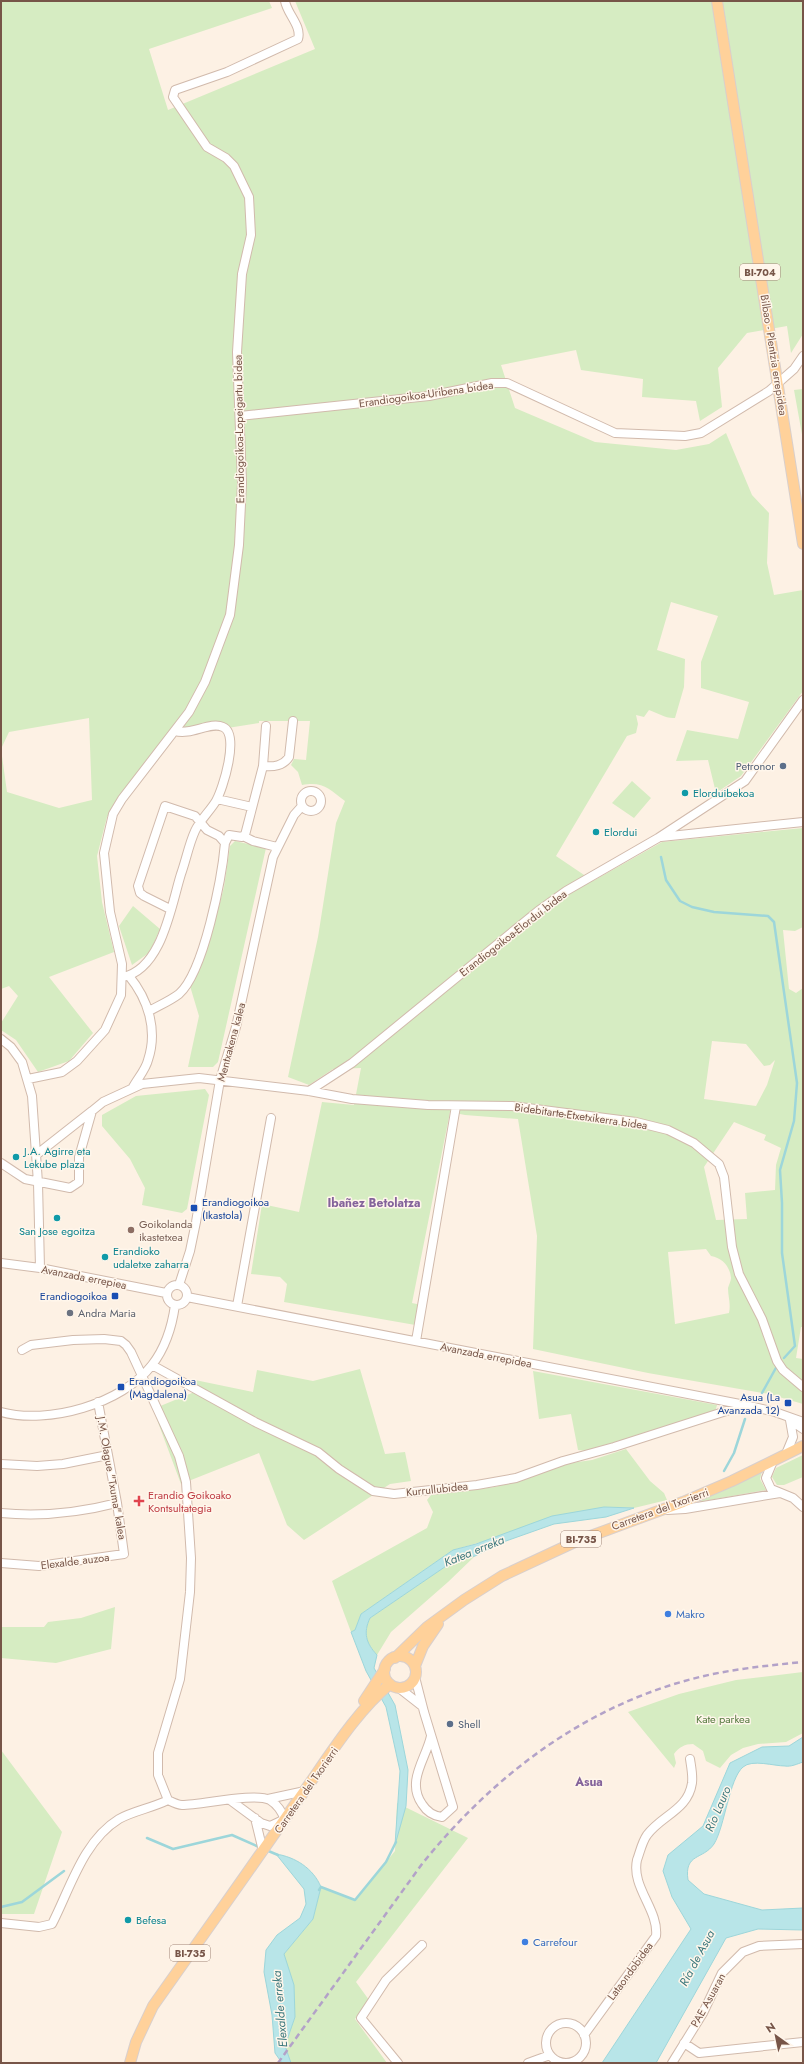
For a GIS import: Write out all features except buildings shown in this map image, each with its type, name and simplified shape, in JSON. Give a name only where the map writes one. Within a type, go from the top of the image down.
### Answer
[{"type":"main road","name":"Bilbao - Plentzia errepidea","points":[[717,1],[803,544]]},
{"type":"main road","name":"BI-735","points":[[786,1454],[801,1447]]},
{"type":"main road","name":"Carretera del Txorierri","points":[[395,1658],[428,1627],[479,1589],[535,1560],[590,1536],[732,1482],[786,1454]]},
{"type":"main road","name":"Carretera del Txorierri","points":[[415,1666],[430,1635],[450,1611]]},
{"type":"main road","points":[[395,1658],[409,1659],[415,1666],[415,1677],[411,1684],[400,1688],[390,1684],[385,1675],[387,1664],[395,1658]]},
{"type":"main road","name":"Carretera del Txorierri","points":[[349,1730],[363,1703],[385,1669]]},
{"type":"main road","name":"Carretera del Txorierri","points":[[263,1850],[349,1730],[376,1695],[390,1684]]},
{"type":"main road","name":"BI-735","points":[[130,2063],[136,2042],[153,2006],[263,1850]]},
{"type":"street","name":"Erandiogoikoa-Lopeigartu bidea","points":[[28,1079],[62,1072],[77,1061],[105,1030],[120,995],[126,976],[110,912],[104,853],[113,814],[122,799],[189,712],[205,682],[230,615],[239,545],[242,483],[237,345],[242,274],[251,235],[249,197],[234,166],[226,158],[207,147],[173,97],[175,90],[227,72],[298,39],[300,34],[288,13],[285,1]]},
{"type":"street","name":"Erandiogoikoa-Uribena bidea","points":[[240,416],[422,396],[492,383],[507,383],[615,433],[685,436],[701,433],[769,391],[794,369],[803,356]]},
{"type":"street","name":"Erandiogoikoa-Elordui bidea","points":[[309,1091],[352,1063],[544,907],[566,891],[658,838],[745,781],[803,700]]},
{"type":"street","points":[[263,766],[272,767],[281,765],[289,757],[293,721]]},
{"type":"street","points":[[133,1087],[148,1061],[151,1050],[149,1011],[139,989],[126,976],[150,959],[159,948],[195,832],[217,799],[227,770],[230,750],[229,733],[223,726],[215,725],[189,732],[175,731]]},
{"type":"street","points":[[243,836],[263,766],[266,726]]},
{"type":"street","points":[[217,799],[252,807]]},
{"type":"street","points":[[170,909],[144,896],[140,893],[138,886],[165,806],[195,816],[206,830],[219,836],[225,843]]},
{"type":"street","name":"Mentxakena kalea","points":[[179,1285],[190,1251],[196,1222],[220,1080],[236,1027],[273,857],[294,815],[302,806]]},
{"type":"street","points":[[658,838],[803,822]]},
{"type":"street","points":[[149,1011],[178,995],[184,988],[194,970],[216,900],[225,843],[229,835],[243,836],[253,841],[277,847]]},
{"type":"street","points":[[1,1038],[11,1047],[22,1062],[32,1096],[38,1183],[40,1268]]},
{"type":"street","name":"Bidebitarte-Etxetxikerra bidea","points":[[36,1155],[62,1137],[103,1102],[133,1087],[142,1084],[200,1078],[309,1091],[352,1099],[456,1106],[512,1106],[636,1122],[668,1130],[694,1143],[719,1164],[724,1177],[732,1247],[739,1274],[762,1319],[777,1361],[783,1370],[803,1387]]},
{"type":"street","points":[[416,1341],[456,1106]]},
{"type":"street","points":[[3,1164],[25,1179],[38,1183],[70,1188],[79,1182],[79,1157],[92,1111]]},
{"type":"street","points":[[237,1306],[271,1118]]},
{"type":"street","name":"Avanzada errepiea","points":[[1,1263],[40,1268],[166,1293]]},
{"type":"street","points":[[179,1285],[186,1291],[187,1297],[184,1303],[175,1305],[169,1302],[166,1293],[172,1286],[179,1285]]},
{"type":"street","name":"Avanzada errepidea","points":[[187,1297],[745,1405],[803,1422]]},
{"type":"street","points":[[1,1412],[43,1416],[73,1411],[98,1402],[129,1385],[152,1365],[168,1336],[175,1305]]},
{"type":"street","points":[[22,1350],[31,1345],[73,1340],[104,1339],[121,1341],[126,1345],[142,1375],[174,1445],[186,1482],[191,1558],[190,1592],[180,1679],[158,1753],[158,1775],[168,1800],[181,1805],[230,1800],[268,1799],[305,1791]]},
{"type":"street","name":"Kurrullubidea","points":[[152,1365],[254,1422],[318,1452],[339,1469],[373,1491],[394,1494],[477,1485],[516,1478],[563,1461],[614,1447],[745,1405]]},
{"type":"street","name":"J.M. Olague \"Txuma\" kalea","points":[[98,1402],[117,1503],[124,1554]]},
{"type":"street","points":[[787,1418],[803,1429]]},
{"type":"street","points":[[786,1454],[793,1437],[787,1418]]},
{"type":"street","points":[[1,1464],[37,1466],[63,1464],[108,1454]]},
{"type":"street","points":[[773,1461],[766,1478],[771,1489],[793,1498],[803,1507]]},
{"type":"street","points":[[658,1511],[685,1510],[780,1493]]},
{"type":"street","points":[[1,1513],[33,1516],[74,1513],[117,1503]]},
{"type":"street","name":"Elexalde auzoa","points":[[1,1563],[40,1566],[124,1554]]},
{"type":"street","points":[[415,1677],[430,1736],[453,1807],[442,1817],[434,1816],[425,1809],[418,1798],[416,1789],[416,1775],[428,1750],[430,1736]]},
{"type":"street","points":[[400,1688],[422,1706]]},
{"type":"street","name":"Lataondobidea","points":[[584,2035],[656,1936],[657,1927],[637,1877],[637,1862],[647,1835],[658,1824],[685,1803],[692,1782],[690,1758]]},
{"type":"street","points":[[230,1800],[261,1823],[270,1826],[285,1819],[278,1807],[268,1799]]},
{"type":"street","points":[[1,1923],[39,1927],[52,1924],[84,1857],[99,1837],[119,1819],[155,1807],[168,1800]]},
{"type":"street","points":[[255,1818],[263,1850]]},
{"type":"street","name":"PAE Asuaran","points":[[672,2063],[703,2013],[722,1973],[743,1952],[759,1946],[803,1944]]},
{"type":"street","points":[[398,2063],[361,2018],[386,1980],[422,1945]]},
{"type":"street","points":[[560,2024],[572,2024],[581,2030],[584,2035],[586,2041],[583,2054],[572,2062],[560,2062],[550,2055],[546,2043],[547,2036],[555,2026],[560,2024]]},
{"type":"street","points":[[684,2043],[699,2053],[803,2042]]},
{"type":"street","points":[[528,2063],[550,2055]]},
{"type":"green space","points":[[1,1],[269,1],[272,8],[149,49],[168,110],[315,49],[295,1],[803,1],[803,334],[791,353],[787,326],[747,333],[718,368],[722,407],[700,421],[696,401],[642,397],[643,379],[581,370],[576,350],[501,365],[515,408],[595,442],[676,450],[709,444],[726,433],[752,495],[769,513],[767,563],[774,595],[803,590],[803,691],[741,776],[716,793],[708,760],[676,761],[687,730],[738,739],[749,702],[701,688],[701,662],[718,616],[671,602],[657,650],[685,659],[684,687],[675,718],[665,717],[649,710],[644,717],[636,715],[638,724],[636,733],[627,736],[556,856],[593,881],[662,842],[803,828],[803,927],[795,931],[783,930],[789,989],[796,993],[803,988],[803,1327],[801,1327],[796,1358],[803,1359],[803,1404],[769,1394],[648,1373],[533,1349],[537,1236],[518,1119],[465,1115],[450,1112],[412,1303],[426,1306],[421,1326],[284,1302],[287,1284],[280,1277],[251,1274],[262,1204],[299,1212],[322,1102],[354,1105],[361,1068],[333,1069],[309,1085],[288,1077],[318,937],[336,823],[345,801],[321,785],[302,785],[298,772],[291,765],[294,759],[306,760],[310,721],[259,721],[259,723],[164,738],[127,787],[107,817],[97,856],[102,902],[114,952],[49,977],[93,1033],[69,1061],[38,1072],[16,1040],[1,1030],[1,1023],[18,996],[9,986],[1,989]],"holes":[[[89,718],[92,800],[59,808],[7,792],[1,749],[9,732]],[[712,1041],[746,1044],[764,1066],[770,1065],[775,1060],[767,1085],[756,1106],[704,1099]],[[734,1122],[766,1135],[764,1140],[781,1148],[776,1165],[775,1190],[745,1193],[747,1219],[716,1220],[704,1167]],[[706,1249],[711,1256],[725,1263],[731,1278],[728,1288],[730,1306],[729,1313],[675,1324],[668,1252]]]},
{"type":"green space","points":[[803,389],[803,440],[794,390]]},
{"type":"green space","points":[[632,781],[651,798],[634,818],[612,803]]},
{"type":"green space","points":[[235,841],[266,848],[218,1062],[213,1067],[188,1067],[199,1016],[190,986],[204,955],[216,918],[224,887],[230,846]]},
{"type":"green space","points":[[133,906],[160,929],[150,952],[132,965],[119,926]]},
{"type":"green space","points":[[205,1089],[209,1095],[187,1209],[182,1213],[142,1205],[145,1188],[130,1159],[102,1126],[102,1115],[136,1096]]},
{"type":"green space","points":[[360,1369],[385,1454],[405,1452],[411,1481],[390,1484],[304,1540],[287,1525],[259,1453],[181,1484],[153,1409],[192,1393],[195,1380],[253,1392],[257,1370],[313,1381]]},
{"type":"green space","points":[[533,1371],[717,1405],[715,1412],[587,1451],[578,1450],[571,1414],[539,1419]]},
{"type":"green space","points":[[626,1449],[650,1481],[664,1493],[667,1500],[634,1508],[604,1507],[453,1550],[361,1614],[355,1630],[351,1632],[332,1581],[427,1528],[433,1512],[427,1500],[431,1495],[495,1487],[529,1478],[564,1464],[592,1460]]},
{"type":"green space","points":[[803,1455],[803,1477],[784,1485],[777,1485],[772,1477],[776,1468]]},
{"type":"green space","points":[[762,1471],[760,1479],[766,1490],[698,1502]]},
{"type":"green space","points":[[475,1556],[391,1632],[377,1655],[368,1642],[366,1633],[370,1618],[455,1560]]},
{"type":"green space","points":[[115,1607],[111,1649],[56,1663],[1,1658],[1,1627],[44,1627],[48,1622],[81,1618]]},
{"type":"green space","name":"Kate parkea","points":[[803,1672],[803,1733],[786,1742],[758,1744],[743,1748],[731,1755],[720,1768],[706,1761],[703,1751],[693,1744],[682,1746],[674,1754],[676,1763],[674,1768],[628,1712],[679,1694],[736,1680]]},
{"type":"green space","points":[[1,1750],[62,1832],[34,1914],[1,1914]]},
{"type":"green space","points":[[397,1803],[468,1838],[356,1982],[369,2000],[355,2019],[387,2063],[291,2063],[285,2046],[295,2017],[284,1954],[313,1919],[321,1887],[355,1900],[395,1851]]},
{"type":"water","points":[[604,1507],[634,1508],[606,1517],[554,1524],[506,1541],[475,1556],[455,1560],[370,1618],[366,1633],[370,1646],[377,1655],[374,1668],[395,1705],[408,1770],[406,1806],[395,1845],[400,1771],[386,1707],[366,1671],[351,1632],[355,1630],[361,1614],[453,1550],[476,1544],[552,1516]]},
{"type":"water","points":[[803,1737],[803,1762],[790,1766],[752,1763],[743,1767],[738,1773],[718,1836],[710,1849],[695,1858],[689,1865],[688,1880],[704,1894],[762,1910],[803,1908],[803,1930],[758,1929],[726,1938],[656,2063],[602,2063],[691,1929],[672,1897],[663,1871],[668,1855],[703,1826],[730,1763],[762,1747],[789,1746]]},
{"type":"water","points":[[276,1854],[303,1864],[318,1880],[321,1887],[313,1919],[284,1954],[294,1985],[295,2017],[285,2046],[291,2063],[282,2063],[275,2053],[272,2015],[264,1972],[266,1950],[277,1935],[300,1918],[306,1904],[304,1889]]},
{"type":"waterway","points":[[661,857],[666,880],[680,901],[692,907],[714,912],[768,916],[774,922],[797,1083],[794,1121],[780,1170],[782,1203],[782,1253],[795,1346],[784,1358]]},
{"type":"waterway","points":[[762,1393],[777,1366]]},
{"type":"waterway","points":[[724,1471],[734,1453],[745,1419]]},
{"type":"waterway","name":"Elexalde erreka","points":[[147,1838],[173,1849],[232,1835],[259,1847]]},
{"type":"waterway","name":"Katea erreka","points":[[319,1890],[321,1887],[355,1900],[386,1862],[396,1842]]},
{"type":"waterway","name":"Elexalde erreka","points":[[266,1850],[278,1855]]},
{"type":"waterway","name":"Elexalde erreka","points":[[1,1907],[22,1902],[64,1871]]},
{"type":"railway","points":[[278,2063],[422,1864],[451,1830],[482,1799],[516,1770],[551,1744],[588,1721],[628,1701],[669,1686],[713,1674],[803,1662]]},
{"type":"place","name":"Petronor","points":[[783,766]]},
{"type":"place","name":"Elorduibekoa","points":[[685,793]]},
{"type":"place","name":"Elordui","points":[[596,832]]},
{"type":"place","name":"J.A. Agirre eta Lekube plaza","points":[[16,1157]]},
{"type":"place","name":"Erandiogoikoa (Ikastola)","points":[[194,1208]]},
{"type":"place","name":"San Jose egoitza","points":[[57,1218]]},
{"type":"place","name":"Goikolanda ikastetxea","points":[[131,1230]]},
{"type":"place","name":"Erandioko udaletxe zaharra","points":[[105,1257]]},
{"type":"place","name":"Erandiogoikoa","points":[[115,1296]]},
{"type":"place","name":"Andra Maria","points":[[70,1313]]},
{"type":"place","name":"Erandiogoikoa (Magdalena)","points":[[121,1387]]},
{"type":"place","name":"Asua (La Avanzada 12)","points":[[788,1403]]},
{"type":"place","name":"Erandio Goikoako Kontsultategia","points":[[139,1501]]},
{"type":"place","name":"Makro","points":[[668,1614]]},
{"type":"place","name":"Shell","points":[[450,1724]]},
{"type":"place","name":"Befesa","points":[[128,1920]]},
{"type":"place","name":"Carrefour","points":[[525,1942]]},
{"type":"district","name":"Ibañez Betolatza","points":[[374,1203]]},
{"type":"district","name":"Asua","points":[[589,1782]]},
{"type":"water label","name":"Río Lauro","points":[[718,1809]]},
{"type":"water label","name":"Ría de Asua","points":[[697,1958]]}]
